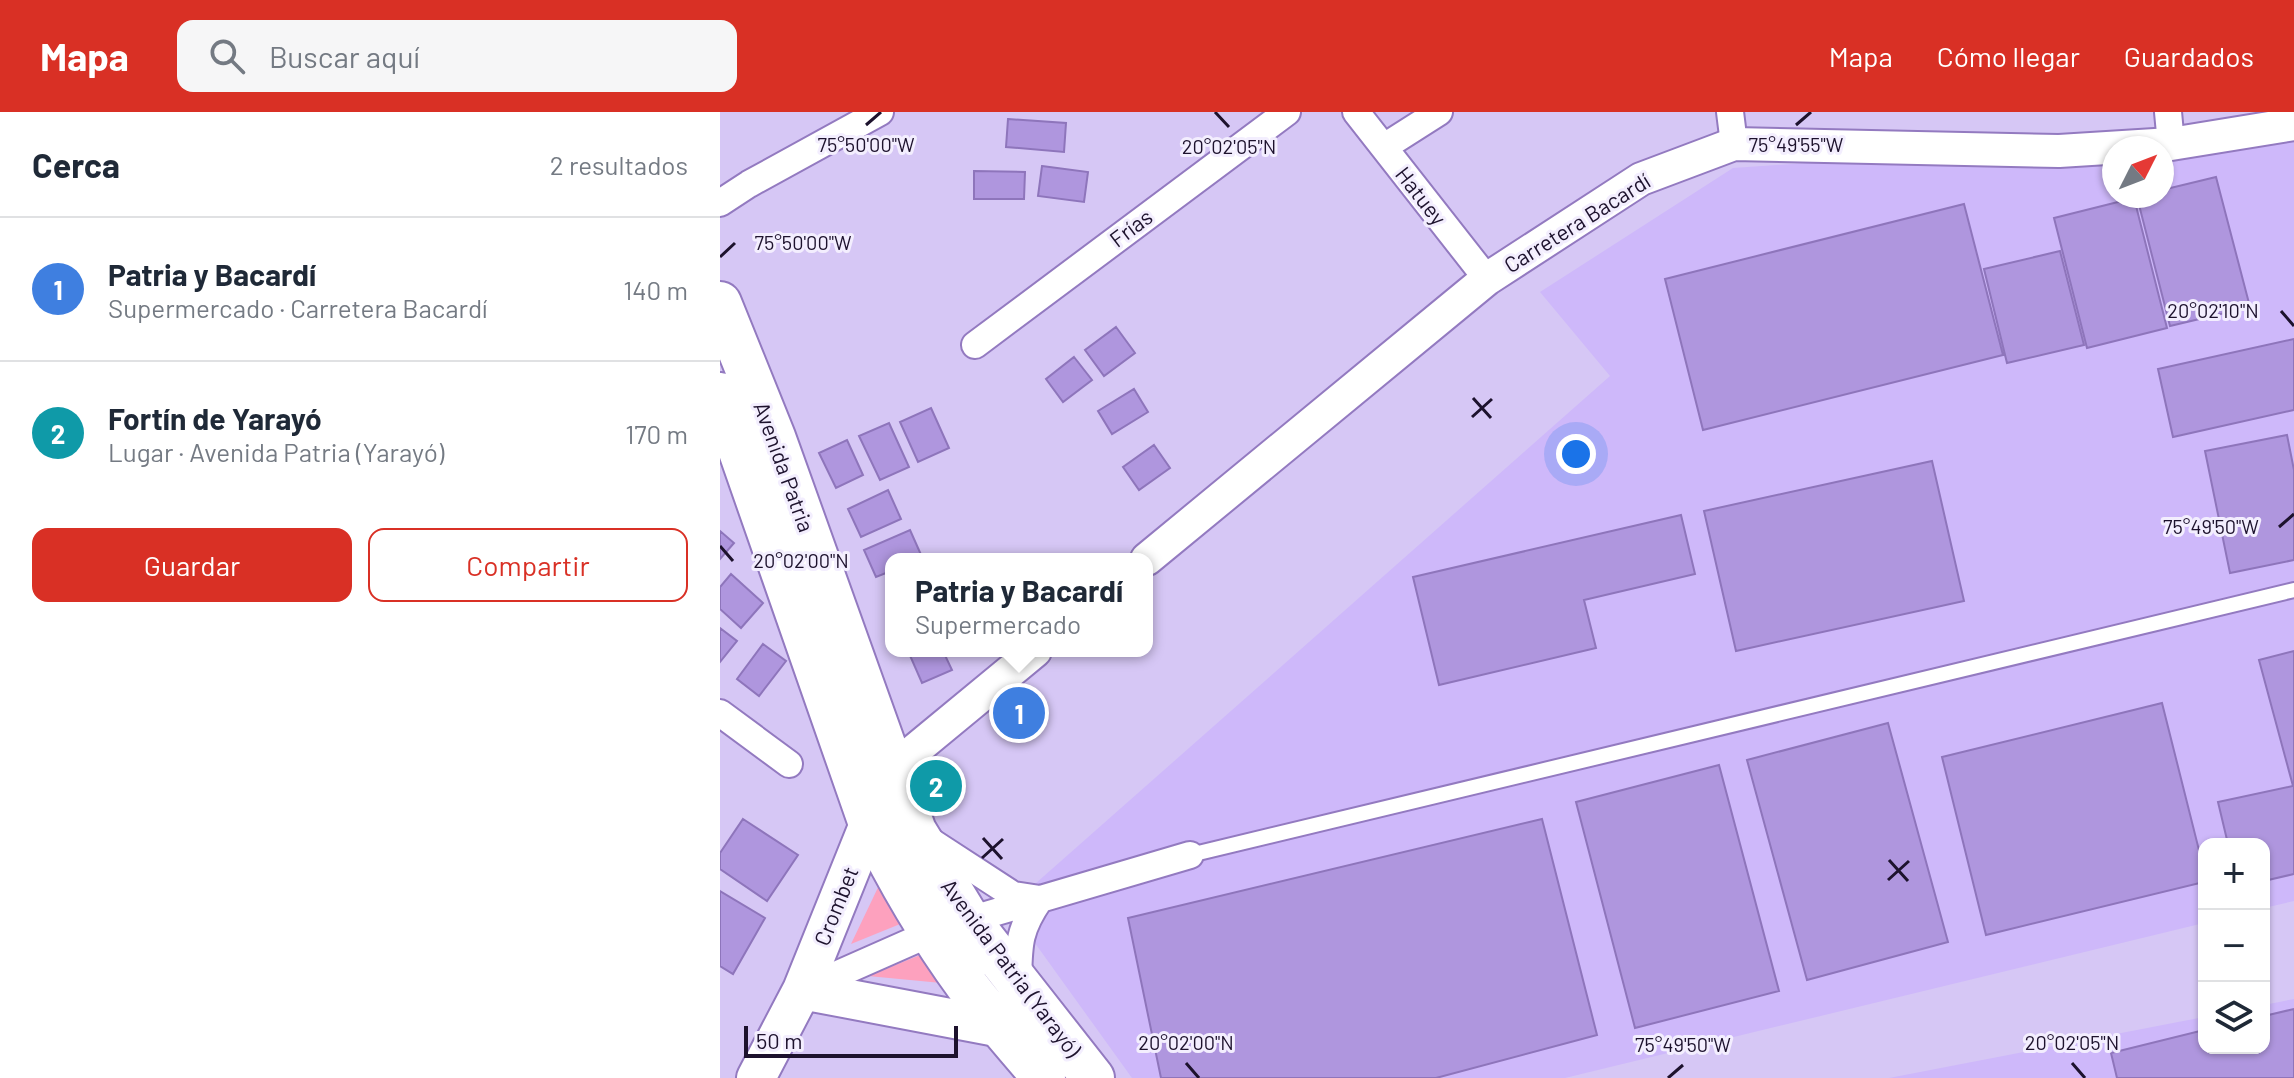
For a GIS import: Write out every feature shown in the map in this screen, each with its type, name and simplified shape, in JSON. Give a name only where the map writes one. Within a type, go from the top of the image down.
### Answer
[{"type":"main road","name":"Avenida Patria","points":[[720,303],[774,437],[892,769]]},
{"type":"main road","name":"Avenida Patria","points":[[720,394],[869,821]]},
{"type":"main road","points":[[869,821],[892,769]]},
{"type":"main road","name":"Avenida Patria (Yarayó)","points":[[892,769],[950,926],[968,986],[1044,1078]]},
{"type":"main road","name":"Avenida Patria (Yarayó)","points":[[869,821],[890,864],[950,926],[1018,985],[1093,1078]]},
{"type":"main road","name":"Crombet","points":[[756,1078],[802,990],[869,821]]},
{"type":"main road","points":[[802,990],[1002,1028]]},
{"type":"street","points":[[720,203],[880,112]]},
{"type":"street","name":"Frías","points":[[975,345],[1287,112]]},
{"type":"street","name":"Hatuey","points":[[1356,112],[1487,279]]},
{"type":"street","points":[[1384,147],[1439,112]]},
{"type":"street","points":[[1730,112],[1734,144]]},
{"type":"street","points":[[2168,112],[2170,136]]},
{"type":"street","name":"Carretera Bacardí","points":[[2174,144],[2294,124]]},
{"type":"street","name":"Carretera Bacardí","points":[[1153,554],[1487,279],[1641,179],[1734,144],[2059,151],[2102,148]]},
{"type":"street","points":[[892,769],[1028,657]]},
{"type":"street","points":[[720,713],[789,764]]},
{"type":"street","points":[[915,831],[1013,895],[1040,899],[1026,918],[1019,940],[1018,985]]},
{"type":"street","name":"Crombet","points":[[802,990],[950,926],[1190,855]]},
{"type":"lane","points":[[1190,855],[2294,590]]},
{"type":"shaded area","points":[[2294,130],[2294,901],[2270,907],[2270,838],[2198,838],[2198,924],[1565,1078],[1132,1078],[1009,907],[1610,376],[1540,292],[1733,168],[2102,143],[2102,208],[2174,208],[2174,138]]},
{"type":"shaded area","points":[[883,877],[910,920],[851,944]]},
{"type":"shaded area","points":[[930,951],[952,984],[868,976]]},
{"type":"shaded area","points":[[2294,999],[2294,1078],[1889,1078],[2198,1018],[2198,1054],[2270,1054],[2270,1004]]},
{"type":"building","points":[[1008,119],[1066,123],[1064,152],[1006,147]]},
{"type":"building","points":[[1042,166],[1088,172],[1084,202],[1038,196]]},
{"type":"building","points":[[974,171],[1025,172],[1024,199],[974,199]]},
{"type":"building","points":[[2216,177],[2250,307],[2170,326],[2140,208],[2174,208],[2174,187]]},
{"type":"building","points":[[1964,204],[2003,355],[1703,430],[1665,279]]},
{"type":"building","points":[[2102,206],[2137,208],[2167,328],[2087,348],[2054,218]]},
{"type":"building","points":[[2060,251],[2084,345],[2007,363],[1984,269]]},
{"type":"building","points":[[1116,327],[1135,353],[1104,376],[1085,350]]},
{"type":"building","points":[[2294,339],[2294,410],[2173,437],[2158,369]]},
{"type":"building","points":[[1074,357],[1092,380],[1063,402],[1046,379]]},
{"type":"building","points":[[1134,389],[1148,412],[1112,434],[1098,411]]},
{"type":"building","points":[[931,408],[949,448],[918,462],[900,422]]},
{"type":"building","points":[[889,423],[909,467],[880,480],[859,436]]},
{"type":"building","points":[[2287,435],[2294,470],[2294,560],[2230,573],[2205,451]]},
{"type":"building","points":[[847,440],[863,475],[836,488],[819,453]]},
{"type":"building","points":[[1154,445],[1170,468],[1139,490],[1123,467]]},
{"type":"building","points":[[1932,461],[1964,601],[1736,651],[1704,511]]},
{"type":"building","points":[[888,490],[901,519],[861,537],[848,509]]},
{"type":"building","points":[[1681,515],[1695,574],[1584,600],[1596,648],[1439,685],[1413,577]]},
{"type":"building","points":[[910,530],[920,553],[885,553],[885,573],[876,577],[864,550]]},
{"type":"building","points":[[720,531],[734,543],[720,559]]},
{"type":"building","points":[[731,574],[763,603],[741,628],[720,609],[720,587]]},
{"type":"building","points":[[720,628],[737,641],[720,662]]},
{"type":"building","points":[[763,644],[786,661],[759,696],[737,679]]},
{"type":"building","points":[[2294,651],[2294,874],[2270,880],[2270,838],[2227,838],[2218,802],[2293,786],[2259,660]]},
{"type":"building","points":[[911,657],[946,657],[952,670],[922,683]]},
{"type":"building","points":[[2162,703],[2198,846],[2198,883],[1986,935],[1942,757]]},
{"type":"building","points":[[1888,723],[1948,942],[1807,980],[1747,760]]},
{"type":"building","points":[[1719,765],[1779,991],[1635,1028],[1576,802]]},
{"type":"building","points":[[743,819],[798,855],[767,901],[720,869],[720,853]]},
{"type":"building","points":[[1542,819],[1597,1035],[1436,1078],[1161,1078],[1128,918]]},
{"type":"building","points":[[720,891],[765,918],[733,974],[720,966]]},
{"type":"building","points":[[2294,1009],[2294,1078],[2117,1078],[2111,1053],[2198,1031],[2198,1054],[2270,1054],[2270,1015]]},
{"type":"place","name":"Patria y Bacardí","points":[[1019,713]]},
{"type":"place","name":"Fortín de Yarayó","points":[[936,786]]}]
